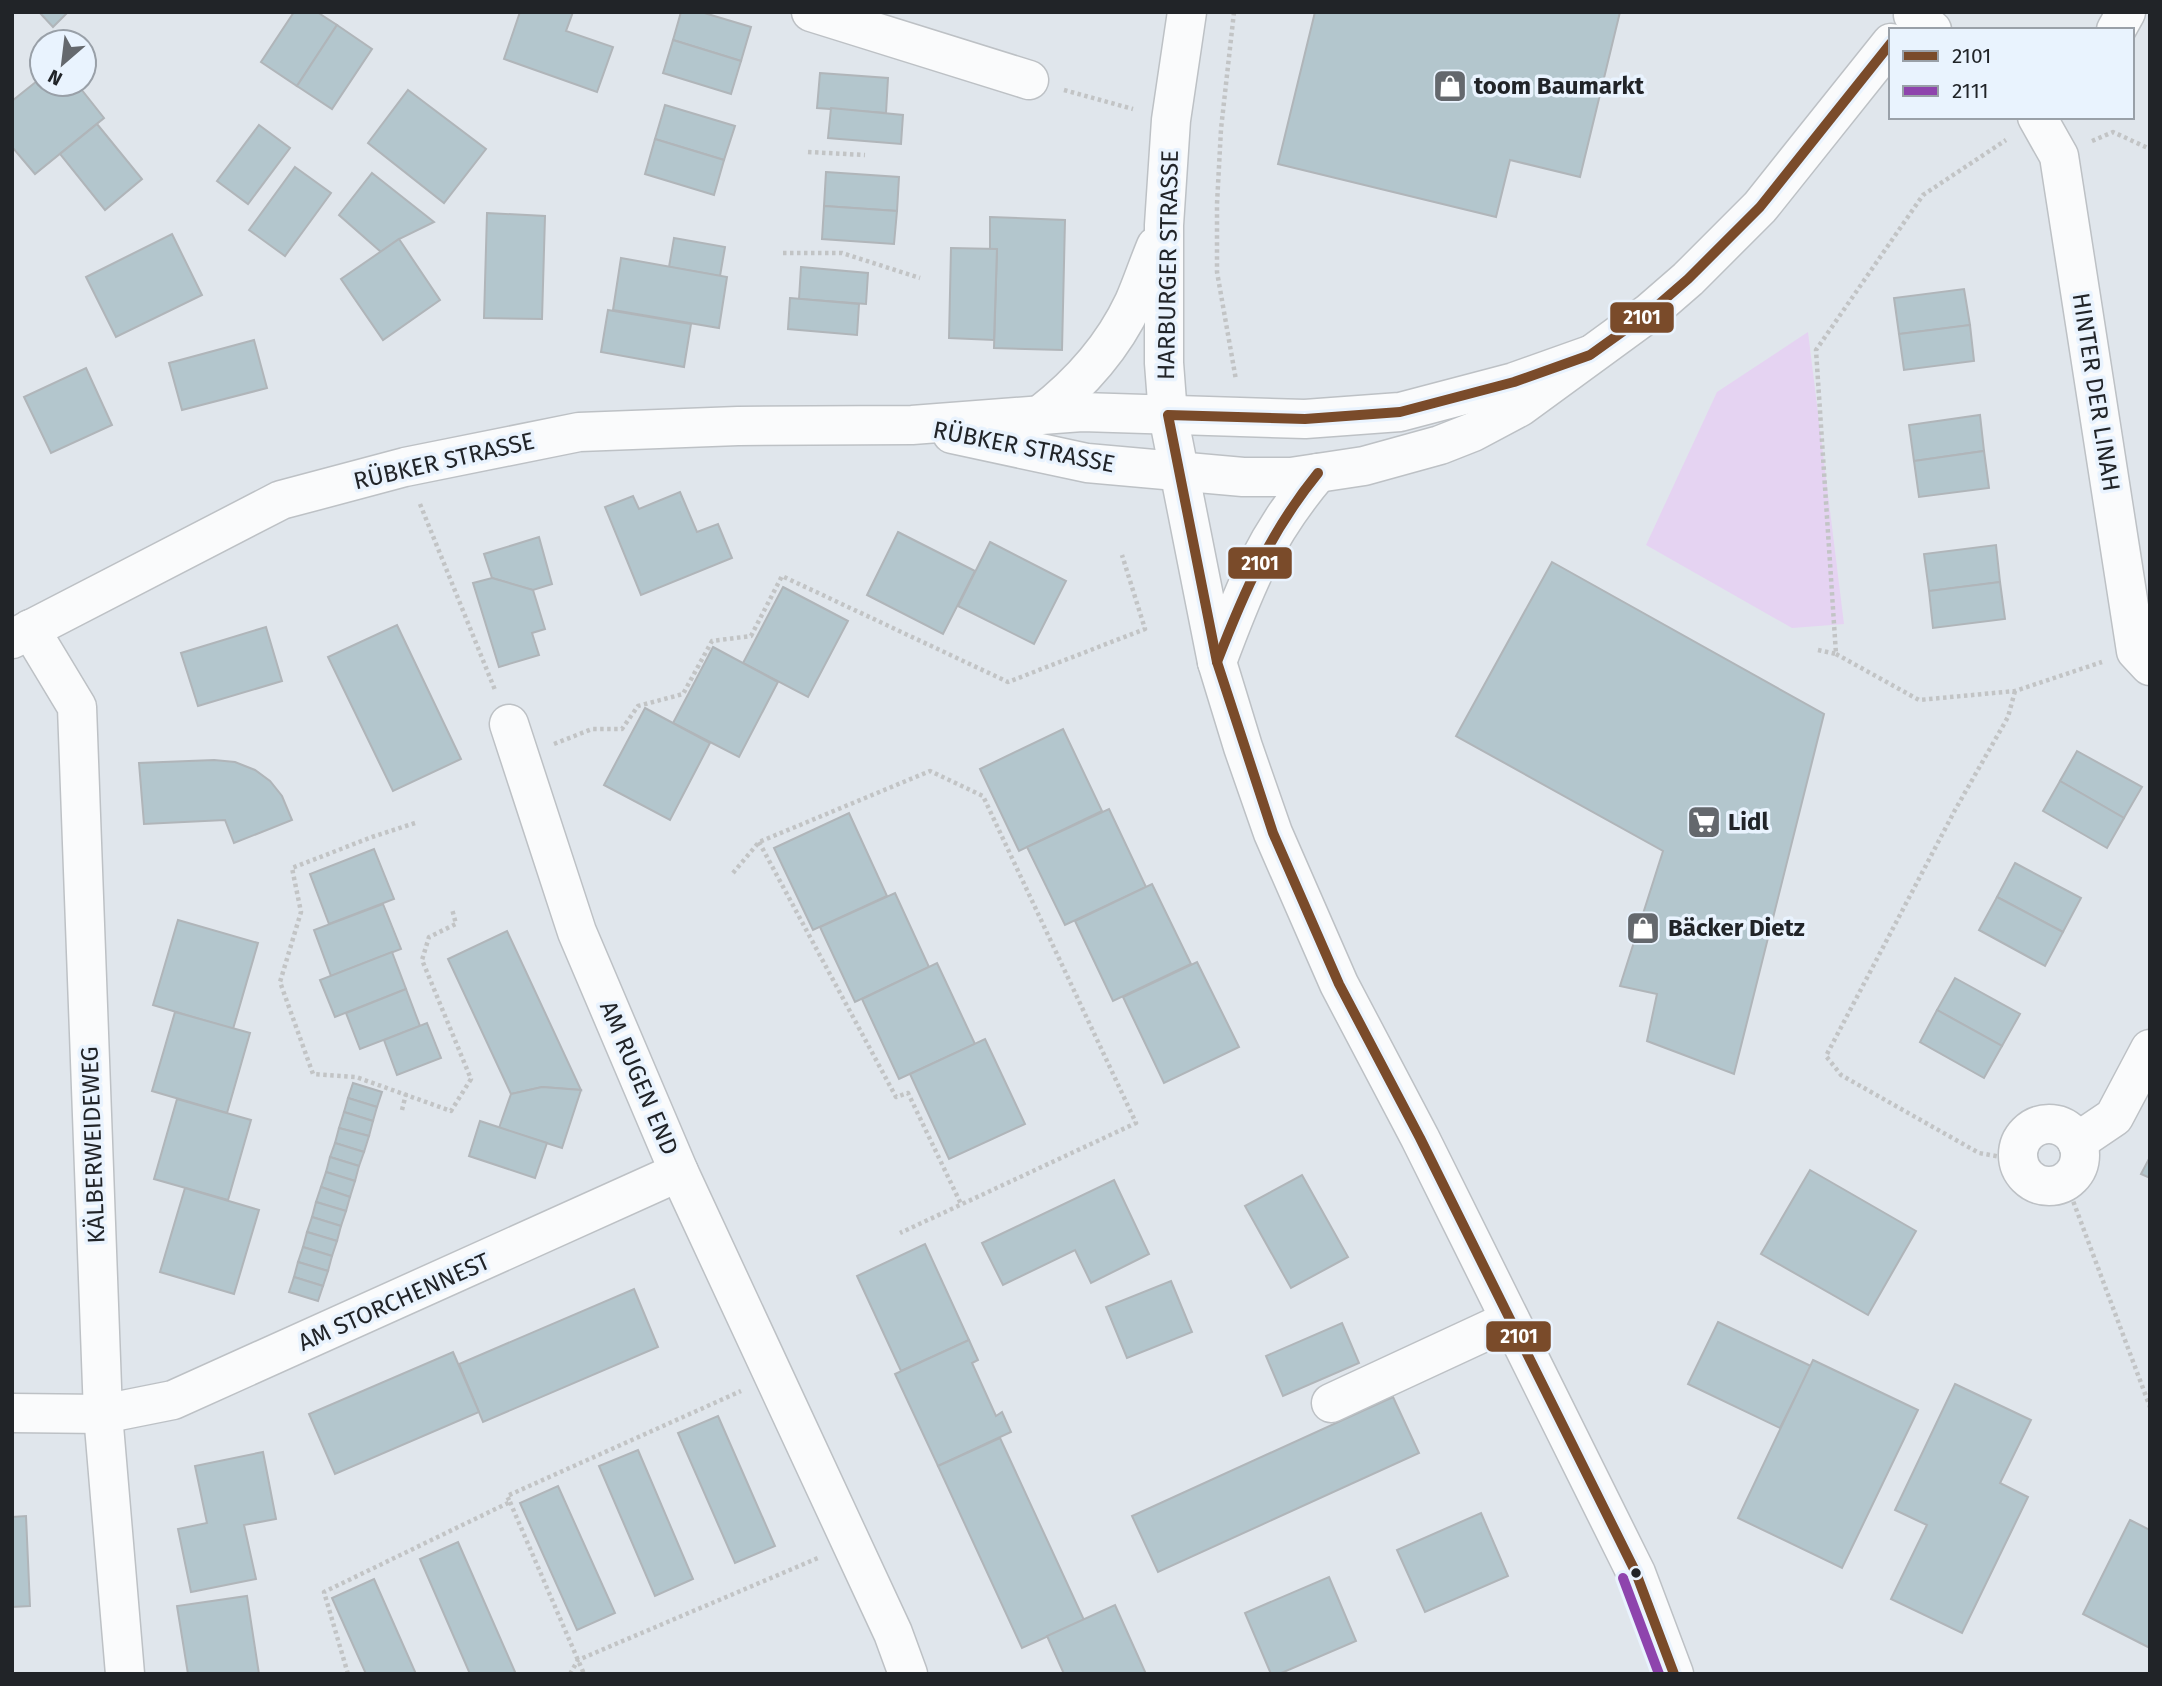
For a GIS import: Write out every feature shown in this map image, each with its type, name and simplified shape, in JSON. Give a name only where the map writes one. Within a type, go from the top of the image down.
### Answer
[{"type":"street","points":[[811,12],[1028,80]]},
{"type":"street","name":"HARBURGER STRASSE","points":[[1187,12],[1171,120],[1164,225],[1164,363],[1168,415],[1217,662],[1273,833],[1339,984],[1420,1138],[1636,1573],[1674,1674]]},
{"type":"street","points":[[2117,28],[2126,12]]},
{"type":"street","name":"RÜBKER STRASSE","points":[[912,425],[1087,463],[1244,477],[1292,477],[1364,466],[1440,445],[1473,432],[1520,407],[1650,312],[1688,279],[1760,207],[1889,52]]},
{"type":"street","name":"HINTER DER LINAH","points":[[2039,119],[2059,156],[2143,658]]},
{"type":"street","points":[[1041,415],[1069,393],[1115,335],[1133,304],[1164,225]]},
{"type":"street","name":"RÜBKER STRASSE","points":[[21,634],[281,500],[405,467],[579,432],[738,426],[912,425],[1082,412],[1305,419],[1400,412],[1514,382],[1590,355]]},
{"type":"street","points":[[1217,662],[1243,592],[1262,551],[1279,523],[1318,473]]},
{"type":"street","name":"KÄLBERWEIDEWEG","points":[[21,634],[77,707],[103,1414],[125,1674]]},
{"type":"street","name":"AM RUGEN END","points":[[515,741],[577,932],[678,1172],[893,1633],[908,1674]]},
{"type":"street","points":[[2077,1142],[2113,1117],[2150,1049]]},
{"type":"street","points":[[2049,1124],[2062,1126],[2077,1142],[2081,1152],[2080,1163],[2075,1174],[2066,1182],[2056,1186],[2044,1186],[2033,1182],[2023,1173],[2018,1160],[2018,1147],[2025,1135],[2036,1127],[2049,1124]]},
{"type":"street","name":"AM STORCHENNEST","points":[[12,1413],[103,1414],[173,1400],[678,1172]]},
{"type":"street","points":[[1331,1402],[1510,1320]]},
{"type":"path","points":[[1234,12],[1221,141],[1217,272],[1241,417]]},
{"type":"path","points":[[1028,80],[1171,120]]},
{"type":"path","points":[[1836,654],[1816,351],[1923,195],[2037,119]]},
{"type":"path","points":[[2059,156],[2113,132],[2150,149]]},
{"type":"path","points":[[808,152],[865,155]]},
{"type":"path","points":[[783,253],[842,253],[920,278]]},
{"type":"path","points":[[405,467],[515,741],[592,729],[622,729],[638,706],[683,694],[712,641],[751,636],[782,576],[1008,682],[1145,629],[1122,555]]},
{"type":"path","points":[[1818,650],[1836,654],[1919,700],[2015,691],[2143,658]]},
{"type":"path","points":[[2015,691],[2008,717],[1955,810],[1826,1055],[1841,1075],[1979,1153],[2018,1160]]},
{"type":"path","points":[[733,873],[760,842],[930,771],[984,796],[1136,1123],[900,1233]]},
{"type":"path","points":[[415,823],[292,867],[301,912],[280,982],[313,1074],[356,1077],[451,1111],[471,1079],[422,960],[429,937],[456,924],[452,909]]},
{"type":"path","points":[[760,842],[896,1097],[908,1093],[961,1204]]},
{"type":"path","points":[[402,1110],[406,1094]]},
{"type":"path","points":[[2066,1182],[2150,1406]]},
{"type":"path","points":[[584,1674],[508,1496],[774,1376]]},
{"type":"path","points":[[348,1674],[324,1592],[510,1502]]},
{"type":"path","points":[[570,1674],[578,1660],[851,1544]]},
{"type":"shaded area","points":[[1808,332],[1844,624],[1792,628],[1646,545],[1717,392]]},
{"type":"building","points":[[39,12],[68,12],[53,27]]},
{"type":"building","points":[[294,12],[317,12],[337,25],[297,86],[261,62]]},
{"type":"building","points":[[520,12],[573,12],[566,31],[613,47],[597,92],[504,59]]},
{"type":"building","points":[[681,12],[701,12],[751,27],[741,61],[673,40]]},
{"type":"building","name":"toom Baumarkt","points":[[1315,12],[1620,12],[1580,177],[1510,160],[1496,217],[1278,164]]},
{"type":"building","points":[[337,25],[372,49],[332,109],[297,86]]},
{"type":"building","points":[[673,40],[741,61],[731,94],[663,73]]},
{"type":"building","points":[[820,73],[888,78],[886,113],[817,108]]},
{"type":"building","points":[[28,88],[28,98],[88,98],[104,118],[35,174],[12,147],[12,101]]},
{"type":"building","points":[[408,90],[486,149],[444,203],[368,143]]},
{"type":"building","points":[[665,105],[735,126],[724,160],[655,139]]},
{"type":"building","points":[[831,108],[903,115],[901,144],[828,138]]},
{"type":"building","points":[[97,124],[142,179],[105,210],[60,154]]},
{"type":"building","points":[[259,125],[290,148],[248,204],[217,181]]},
{"type":"building","points":[[655,139],[724,160],[714,195],[645,174]]},
{"type":"building","points":[[295,167],[331,193],[285,256],[249,230]]},
{"type":"building","points":[[826,172],[899,177],[897,211],[824,206]]},
{"type":"building","points":[[372,173],[434,222],[399,239],[381,252],[339,215]]},
{"type":"building","points":[[824,206],[897,211],[894,244],[822,239]]},
{"type":"building","points":[[487,213],[545,216],[542,319],[484,318]]},
{"type":"building","points":[[990,217],[1065,220],[1062,350],[994,348],[997,249],[990,249]]},
{"type":"building","points":[[172,234],[202,295],[116,337],[86,277]]},
{"type":"building","points":[[674,238],[725,247],[720,276],[669,267]]},
{"type":"building","points":[[399,239],[440,300],[383,340],[341,279]]},
{"type":"building","points":[[951,248],[997,249],[994,340],[949,338]]},
{"type":"building","points":[[621,258],[727,277],[719,328],[613,310]]},
{"type":"building","points":[[801,267],[868,273],[866,304],[799,299]]},
{"type":"building","points":[[1964,289],[1970,325],[1899,334],[1894,298]]},
{"type":"building","points":[[790,298],[859,304],[857,335],[788,329]]},
{"type":"building","points":[[608,310],[691,324],[684,367],[601,352]]},
{"type":"building","points":[[1970,325],[1974,361],[1904,370],[1899,334]]},
{"type":"building","points":[[254,340],[267,388],[182,410],[169,363]]},
{"type":"building","points":[[86,368],[112,425],[51,453],[24,397]]},
{"type":"building","points":[[1980,415],[1984,451],[1914,461],[1909,425]]},
{"type":"building","points":[[1984,451],[1989,488],[1919,497],[1914,461]]},
{"type":"building","points":[[680,492],[697,532],[718,524],[732,558],[641,595],[605,507],[633,496],[639,509]]},
{"type":"building","points":[[898,532],[975,571],[943,634],[867,595]]},
{"type":"building","points":[[539,537],[552,584],[533,590],[492,578],[484,554]]},
{"type":"building","points":[[990,542],[1066,581],[1034,644],[958,606]]},
{"type":"building","points":[[1996,545],[2000,582],[1929,591],[1924,554]]},
{"type":"building","name":"Lidl","points":[[1552,562],[1824,714],[1734,1074],[1647,1041],[1657,994],[1620,986],[1663,851],[1456,736]]},
{"type":"building","points":[[492,578],[533,590],[545,629],[532,633],[539,655],[499,667],[473,583]]},
{"type":"building","points":[[2000,582],[2005,619],[1933,628],[1929,591]]},
{"type":"building","points":[[783,587],[848,621],[808,697],[743,663]]},
{"type":"building","points":[[397,625],[461,759],[393,791],[328,657]]},
{"type":"building","points":[[266,627],[282,681],[198,706],[181,653]]},
{"type":"building","points":[[713,647],[778,682],[739,757],[673,723]]},
{"type":"building","points":[[645,708],[710,743],[670,820],[604,785]]},
{"type":"building","points":[[1063,729],[1102,811],[1019,851],[980,769]]},
{"type":"building","points":[[2077,751],[2142,787],[2124,818],[2060,781]]},
{"type":"building","points":[[214,760],[235,762],[255,770],[270,781],[282,796],[292,820],[234,843],[225,820],[144,824],[139,763]]},
{"type":"building","points":[[2060,781],[2124,818],[2107,848],[2043,811]]},
{"type":"building","points":[[1109,809],[1146,887],[1065,925],[1027,847]]},
{"type":"building","points":[[849,813],[887,896],[813,930],[774,848]]},
{"type":"building","points":[[374,849],[394,899],[329,924],[310,874]]},
{"type":"building","points":[[2015,863],[2081,898],[2063,932],[1997,897]]},
{"type":"building","points":[[1152,884],[1191,964],[1113,1001],[1075,921]]},
{"type":"building","points":[[895,893],[929,967],[855,1002],[820,927]]},
{"type":"building","points":[[1997,897],[2063,932],[2045,966],[1979,930]]},
{"type":"building","points":[[383,904],[401,949],[331,976],[314,930]]},
{"type":"building","points":[[178,920],[258,943],[233,1029],[153,1005]]},
{"type":"building","points":[[507,931],[581,1090],[542,1087],[511,1094],[448,959]]},
{"type":"building","points":[[392,952],[406,989],[335,1017],[320,980]]},
{"type":"building","points":[[1197,962],[1239,1047],[1164,1083],[1123,997]]},
{"type":"building","points":[[937,963],[975,1044],[899,1079],[862,999]]},
{"type":"building","points":[[1955,978],[2020,1014],[2002,1046],[1937,1010]]},
{"type":"building","points":[[406,989],[420,1026],[360,1049],[346,1013]]},
{"type":"building","points":[[1937,1010],[2002,1046],[1984,1078],[1920,1042]]},
{"type":"building","points":[[175,1012],[250,1033],[227,1113],[152,1091]]},
{"type":"building","points":[[427,1023],[441,1058],[397,1075],[384,1040]]},
{"type":"building","points":[[985,1039],[1025,1124],[949,1159],[910,1074]]},
{"type":"building","points":[[353,1083],[382,1092],[377,1107],[348,1098]]},
{"type":"building","points":[[542,1087],[581,1090],[562,1148],[499,1128],[511,1094]]},
{"type":"building","points":[[348,1098],[377,1107],[373,1121],[344,1112]]},
{"type":"building","points":[[177,1099],[251,1120],[228,1200],[154,1179]]},
{"type":"building","points":[[344,1112],[373,1121],[369,1136],[339,1128]]},
{"type":"building","points":[[480,1121],[547,1143],[535,1178],[469,1156]]},
{"type":"building","points":[[339,1128],[369,1136],[364,1152],[335,1143]]},
{"type":"building","points":[[335,1143],[364,1152],[359,1166],[330,1157]]},
{"type":"building","points":[[330,1157],[359,1166],[355,1181],[326,1172]]},
{"type":"building","points":[[2150,1157],[2150,1178],[2141,1174]]},
{"type":"building","points":[[1810,1170],[1916,1231],[1868,1315],[1761,1254]]},
{"type":"building","points":[[326,1172],[355,1181],[350,1197],[321,1187]]},
{"type":"building","points":[[1302,1175],[1348,1257],[1291,1288],[1245,1206]]},
{"type":"building","points":[[1114,1180],[1149,1254],[1091,1283],[1075,1250],[1003,1285],[982,1243]]},
{"type":"building","points":[[321,1187],[350,1197],[346,1211],[316,1202]]},
{"type":"building","points":[[185,1188],[259,1210],[234,1294],[160,1272]]},
{"type":"building","points":[[316,1202],[346,1211],[341,1226],[312,1217]]},
{"type":"building","points":[[312,1217],[341,1226],[337,1241],[307,1232]]},
{"type":"building","points":[[307,1232],[337,1241],[332,1256],[303,1247]]},
{"type":"building","points":[[925,1244],[969,1340],[901,1371],[857,1276]]},
{"type":"building","points":[[303,1247],[332,1256],[328,1271],[298,1262]]},
{"type":"building","points":[[298,1262],[328,1271],[323,1286],[294,1277]]},
{"type":"building","points":[[294,1277],[323,1286],[318,1301],[289,1292]]},
{"type":"building","points":[[1171,1281],[1192,1332],[1127,1358],[1106,1307]]},
{"type":"building","points":[[634,1289],[658,1347],[483,1422],[459,1364]]},
{"type":"building","points":[[1718,1322],[1811,1366],[1780,1428],[1688,1384]]},
{"type":"building","points":[[1342,1323],[1359,1363],[1283,1396],[1266,1356]]},
{"type":"building","points":[[969,1340],[978,1360],[972,1363],[996,1416],[1002,1412],[1011,1432],[938,1466],[895,1374]]},
{"type":"building","points":[[453,1352],[479,1412],[335,1474],[309,1414]]},
{"type":"building","points":[[1813,1360],[1918,1410],[1842,1568],[1738,1518]]},
{"type":"building","points":[[1955,1384],[2031,1420],[2000,1483],[2028,1497],[1962,1633],[1891,1599],[1927,1525],[1895,1510]]},
{"type":"building","points":[[1393,1397],[1419,1453],[1158,1572],[1132,1516]]},
{"type":"building","points":[[718,1416],[775,1546],[735,1563],[678,1433]]},
{"type":"building","points":[[1000,1438],[1084,1620],[1022,1648],[938,1466]]},
{"type":"building","points":[[638,1450],[693,1579],[655,1596],[599,1466]]},
{"type":"building","points":[[263,1452],[276,1519],[244,1525],[256,1579],[191,1592],[178,1529],[207,1523],[195,1466]]},
{"type":"building","points":[[558,1486],[615,1613],[577,1630],[520,1503]]},
{"type":"building","points":[[1481,1513],[1508,1576],[1425,1612],[1397,1550]]},
{"type":"building","points":[[26,1516],[30,1606],[12,1607],[12,1517]]},
{"type":"building","points":[[2130,1520],[2150,1530],[2150,1648],[2083,1614]]},
{"type":"building","points":[[458,1542],[515,1672],[512,1674],[470,1674],[420,1559]]},
{"type":"building","points":[[1329,1577],[1356,1641],[1279,1674],[1271,1674],[1245,1613]]},
{"type":"building","points":[[374,1579],[416,1674],[366,1674],[332,1598]]},
{"type":"building","points":[[247,1596],[259,1674],[188,1674],[177,1606]]},
{"type":"building","points":[[1115,1605],[1146,1674],[1064,1674],[1047,1636]]},
{"type":"transit line","name":"2101","points":[[1674,1674],[1636,1573],[1420,1138],[1339,984],[1273,833],[1217,662],[1168,415],[1305,419],[1400,412],[1514,382],[1590,355],[1650,312],[1688,279],[1760,207],[1889,46]]},
{"type":"transit line","name":"2101","points":[[1217,662],[1237,611],[1272,540],[1318,473]]},
{"type":"transit line","name":"2111","points":[[1623,1578],[1659,1674]]},
{"type":"place","name":"toom Baumarkt","points":[[1450,86]]},
{"type":"place","name":"Lidl","points":[[1704,822]]},
{"type":"place","name":"Bäcker Dietz","points":[[1643,928]]}]
